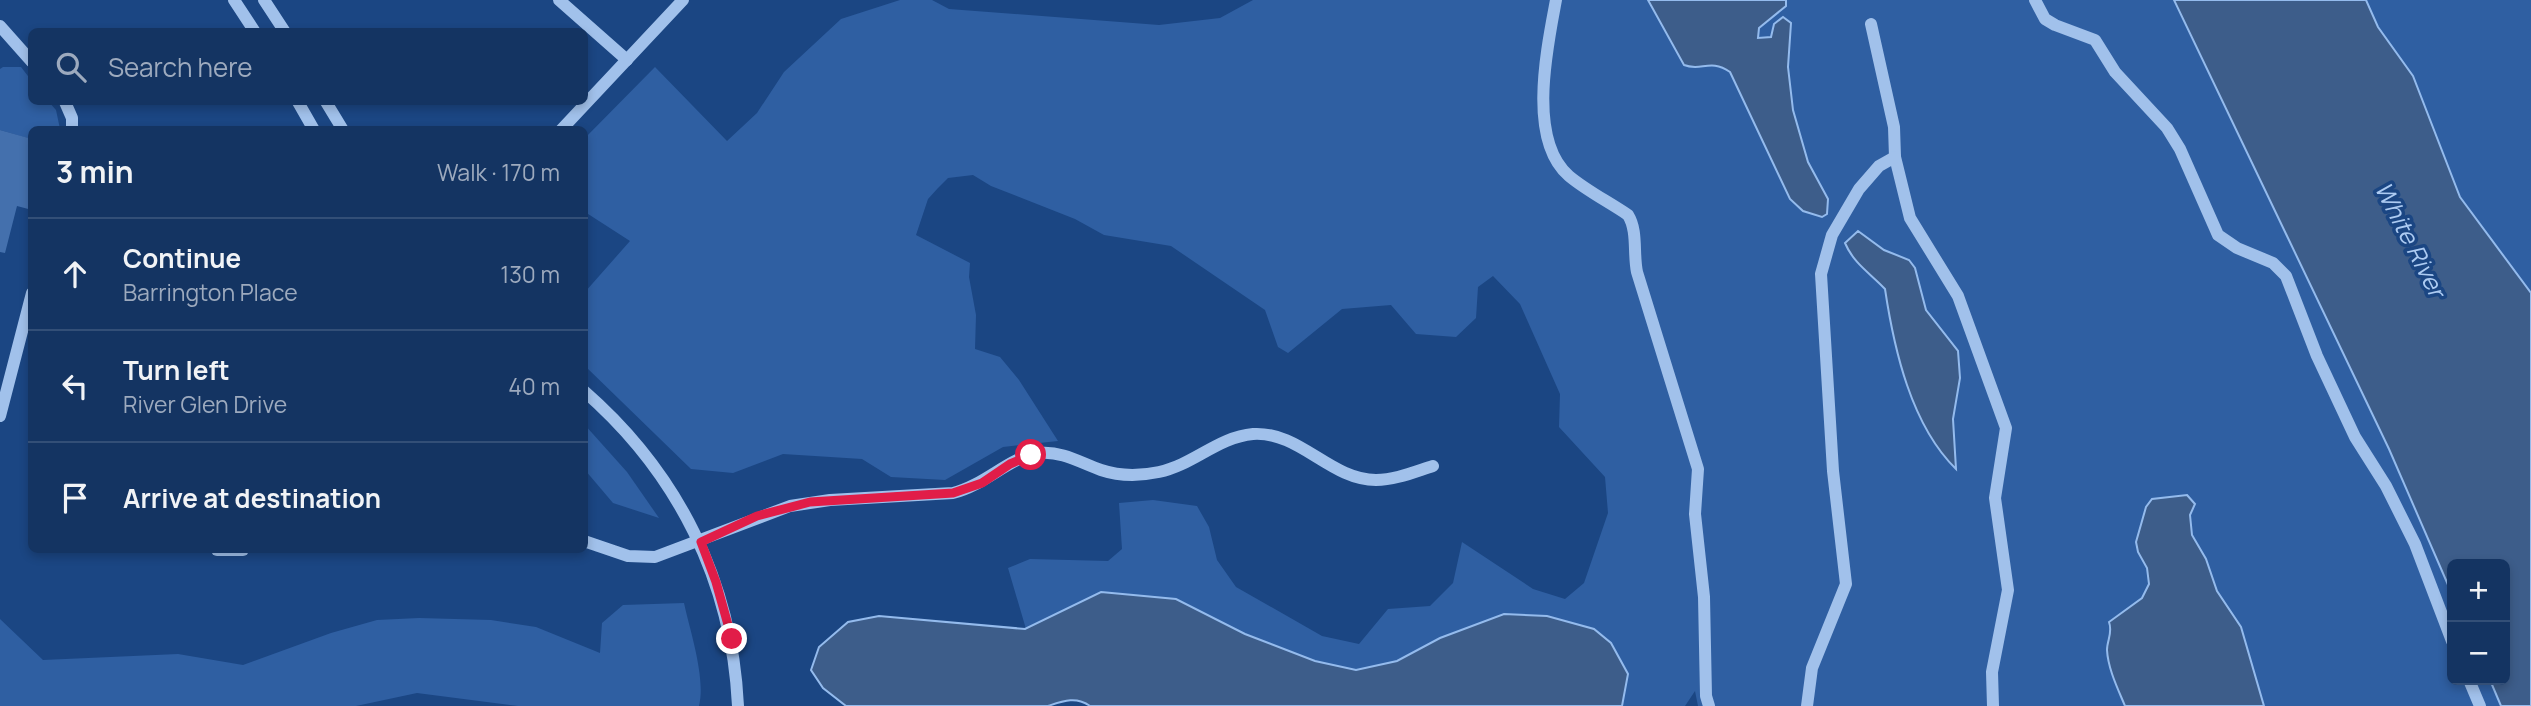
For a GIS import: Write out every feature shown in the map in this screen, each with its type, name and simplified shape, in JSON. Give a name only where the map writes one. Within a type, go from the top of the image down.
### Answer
[{"type":"street","points":[[234,0],[252,28]]},
{"type":"street","points":[[264,0],[282,28]]},
{"type":"street","points":[[559,0],[627,60]]},
{"type":"street","points":[[588,101],[683,0]]},
{"type":"street","points":[[1556,0],[1543,107],[1551,153],[1569,176],[1628,215],[1634,225],[1633,247],[1637,272],[1698,469],[1695,514],[1704,597],[1708,701],[1693,706]]},
{"type":"street","points":[[2035,0],[2045,19],[2095,40],[2115,72],[2167,128],[2180,149],[2218,235],[2236,248],[2273,263],[2286,276],[2316,356],[2355,437],[2386,486],[2415,544],[2447,628]]},
{"type":"street","points":[[1871,24],[1894,127],[1895,157],[1910,218],[1958,296],[2006,428],[1996,498],[2008,590],[1992,672],[1993,706]]},
{"type":"street","points":[[2,32],[28,58]]},
{"type":"street","points":[[66,105],[72,126]]},
{"type":"street","points":[[300,105],[312,126]]},
{"type":"street","points":[[328,105],[341,126]]},
{"type":"street","points":[[565,126],[585,105]]},
{"type":"street","points":[[1808,706],[1812,668],[1846,584],[1830,435],[1821,274],[1832,235],[1859,189],[1879,166],[1895,157]]},
{"type":"street","points":[[0,416],[28,308]]},
{"type":"street","points":[[588,395],[648,455],[678,499],[701,542],[726,614],[735,662],[738,706]]},
{"type":"street","points":[[588,542],[641,558],[668,554],[757,516],[810,502],[953,493],[971,488],[1010,464],[1039,453],[1073,458],[1116,474],[1148,474],[1175,467],[1231,439],[1266,435],[1297,445],[1355,478],[1377,480],[1397,477],[1433,466]]},
{"type":"street","points":[[2471,685],[2480,706]]},
{"type":"shaded area","points":[[900,0],[932,0],[949,9],[1159,25],[1220,18],[1253,0],[2173,0],[2375,417],[2447,583],[2447,685],[2492,685],[2501,706],[1698,706],[1695,691],[1685,706],[1622,706],[1628,674],[1547,616],[1504,614],[1440,638],[1397,661],[1356,670],[1315,661],[1245,634],[1176,599],[1101,592],[1026,629],[1008,568],[1030,559],[1108,561],[1122,549],[1119,503],[1153,500],[1197,506],[1209,527],[1217,560],[1236,587],[1322,636],[1359,644],[1388,609],[1430,606],[1453,583],[1462,542],[1533,589],[1565,599],[1584,583],[1608,513],[1605,477],[1559,427],[1560,394],[1520,304],[1493,276],[1478,287],[1476,318],[1456,337],[1416,334],[1391,305],[1342,309],[1288,353],[1278,347],[1265,310],[1171,246],[1104,235],[1075,219],[991,186],[973,175],[948,178],[938,188],[928,199],[916,235],[970,263],[969,277],[976,315],[975,349],[1000,357],[1019,380],[1058,441],[1003,447],[945,480],[891,477],[862,459],[783,454],[733,473],[691,469],[588,369],[588,289],[630,241],[588,214],[588,135],[655,67],[727,141],[757,113],[784,72],[841,19]]},
{"type":"shaded area","points":[[2366,0],[2531,0],[2531,293],[2438,166]]},
{"type":"shaded area","points":[[21,67],[28,76],[28,105],[52,105],[56,110],[59,126],[28,126],[28,138],[0,130],[0,69]]},
{"type":"shaded area","points":[[588,428],[627,472],[659,518],[613,503],[588,474]]},
{"type":"shaded area","points":[[684,603],[699,668],[699,706],[518,706],[417,693],[356,706],[0,706],[0,619],[43,660],[178,654],[243,665],[331,633],[377,620],[419,618],[491,620],[536,627],[600,653],[602,623],[623,605]]},
{"type":"water","points":[[1648,0],[1786,0],[1786,6],[1759,28],[1758,38],[1771,37],[1774,24],[1783,17],[1791,23],[1788,67],[1793,110],[1808,162],[1828,199],[1827,214],[1822,217],[1803,211],[1790,199],[1730,72],[1711,65],[1684,65]]},
{"type":"water","name":"White River","points":[[2174,0],[2366,0],[2378,27],[2413,76],[2460,197],[2531,293],[2531,706],[2501,706],[2492,685],[2510,685],[2510,559],[2447,559],[2447,582],[2389,449]]},
{"type":"water","points":[[1858,231],[1884,250],[1909,260],[1915,268],[1926,310],[1958,351],[1960,378],[1953,419],[1956,469],[1940,451],[1916,409],[1900,361],[1885,289],[1858,263],[1845,243]]},
{"type":"water","points":[[2187,495],[2195,504],[2190,515],[2192,535],[2206,559],[2217,591],[2241,627],[2264,706],[2125,706],[2114,679],[2107,650],[2109,622],[2142,598],[2149,584],[2147,568],[2136,542],[2146,507],[2152,499]]},
{"type":"water","points":[[1101,592],[1176,599],[1245,634],[1315,661],[1356,670],[1397,661],[1440,638],[1504,614],[1547,616],[1594,629],[1611,643],[1628,674],[1622,706],[1090,706],[1075,700],[1048,706],[846,706],[823,688],[811,670],[819,647],[848,622],[879,616],[1025,629]]},
{"type":"building","points":[[0,130],[28,138],[28,209],[17,206],[5,253],[0,252]]},
{"type":"route","points":[[732,639],[716,582],[701,542],[757,516],[810,502],[953,493],[982,483],[1010,464],[1031,455]]}]
